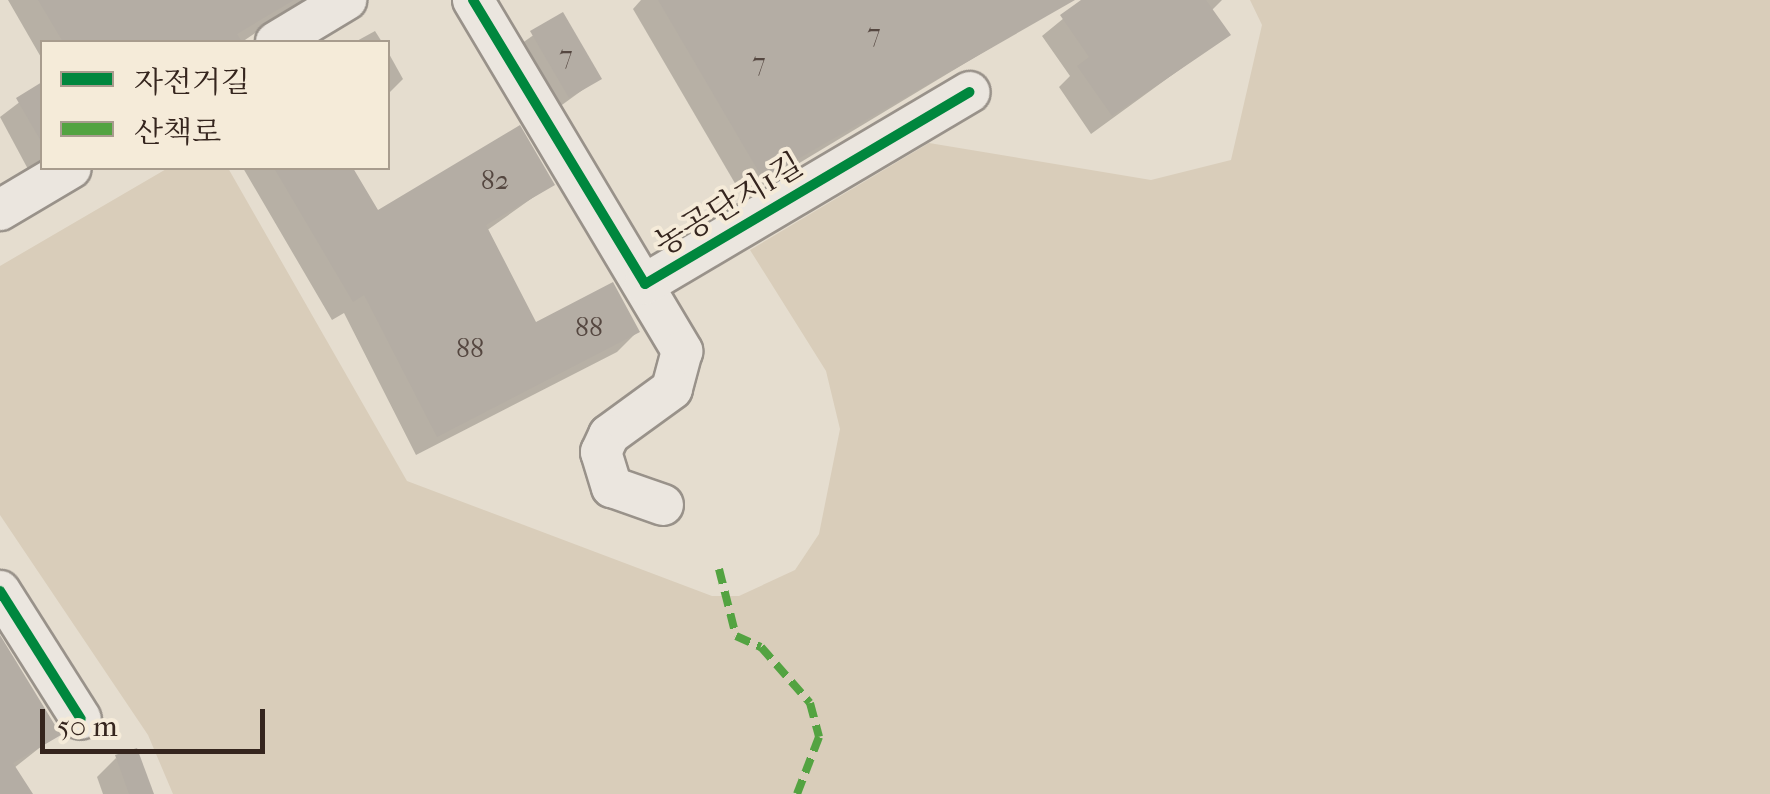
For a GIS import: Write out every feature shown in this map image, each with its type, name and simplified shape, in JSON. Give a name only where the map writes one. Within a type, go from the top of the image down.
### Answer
[{"type":"street","points":[[279,40],[346,0]]},
{"type":"street","name":"농공단지1길","points":[[473,0],[645,284],[970,92]]},
{"type":"street","points":[[0,210],[68,170]]},
{"type":"street","points":[[645,284],[682,351],[681,371],[672,388],[609,435],[602,470],[612,487],[662,504]]},
{"type":"street","points":[[0,591],[80,720]]},
{"type":"shaded area","points":[[1250,0],[1770,0],[1770,794],[173,794],[148,735],[0,515],[0,266],[165,170],[229,170],[407,481],[712,596],[739,596],[795,570],[819,534],[840,429],[826,371],[750,250],[929,143],[1151,180],[1231,160],[1262,25]]},
{"type":"building","points":[[38,0],[294,0],[237,34],[241,40],[62,40]]},
{"type":"building","points":[[658,0],[1075,0],[763,179]]},
{"type":"building","points":[[1081,0],[1206,0],[1231,35],[1112,116],[1077,66],[1089,57],[1060,15]]},
{"type":"building","points":[[563,12],[602,79],[569,98],[530,31]]},
{"type":"building","points":[[40,83],[40,140],[16,98]]},
{"type":"building","points":[[520,125],[555,185],[486,225],[536,322],[613,282],[640,332],[437,437],[364,295],[353,302],[275,170],[354,170],[378,210]]},
{"type":"building","points":[[0,635],[61,735],[13,763],[33,794],[0,794]]},
{"type":"building","points":[[137,748],[154,794],[129,794],[115,755]]},
{"type":"marked path","points":[[719,569],[736,636],[761,647],[810,703],[819,737],[797,794]]},
{"type":"cycle path","points":[[473,0],[645,284],[970,92]]},
{"type":"cycle path","points":[[0,591],[81,719]]}]
